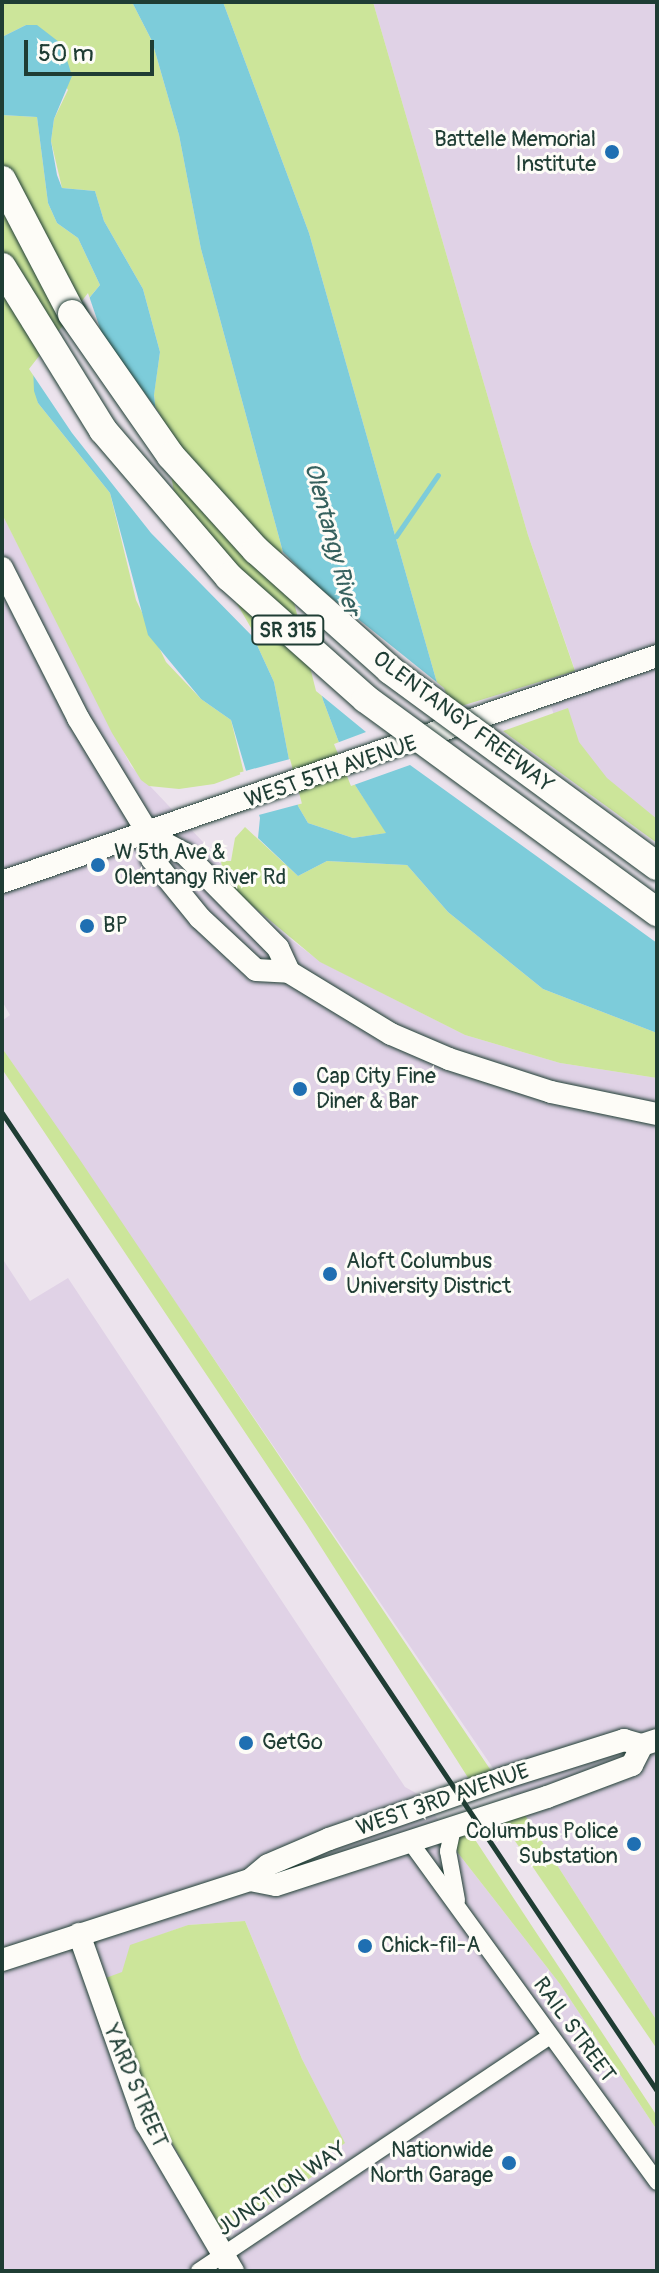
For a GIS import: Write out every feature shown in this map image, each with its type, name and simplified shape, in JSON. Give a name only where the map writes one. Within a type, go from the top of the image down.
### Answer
[{"type":"highway","name":"OLENTANGY FREEWAY","points":[[2,180],[33,245],[100,358],[171,456],[256,550],[390,670],[657,866]]},
{"type":"highway","name":"OLENTANGY FREEWAY","points":[[2,267],[103,430],[229,577],[366,699],[657,912]]},
{"type":"main road","points":[[2,568],[78,718],[149,835],[152,859],[200,918],[256,970],[289,972],[391,1034],[449,1059],[551,1092],[657,1114]]},
{"type":"main road","name":"WEST 5TH AVENUE","points":[[2,882],[235,806],[657,656]]},
{"type":"main road","points":[[149,835],[185,854],[278,948],[289,972]]},
{"type":"main road","name":"WEST 3RD AVENUE","points":[[2,1960],[250,1880],[268,1865],[329,1839],[560,1760],[624,1740],[649,1742]]},
{"type":"main road","name":"WEST 3RD AVENUE","points":[[250,1880],[276,1885],[411,1843],[632,1765],[649,1742]]},
{"type":"main road","points":[[411,1843],[413,1823],[420,1814],[538,1776],[560,1760]]},
{"type":"main road","name":"YARD STREET","points":[[79,1934],[146,2123],[227,2263]]},
{"type":"street","name":"RAIL STREET","points":[[453,1828],[448,1851],[457,1902]]},
{"type":"street","name":"RAIL STREET","points":[[411,1843],[457,1902],[657,2182]]},
{"type":"street","name":"JUNCTION WAY","points":[[199,2271],[227,2263],[550,2036]]},
{"type":"shaded area","points":[[373,2],[657,2],[657,841],[554,715],[542,681],[575,670],[528,535]]},
{"type":"shaded area","points":[[2,514],[131,766],[221,861],[224,882],[261,917],[321,962],[465,1035],[560,1063],[657,1078],[657,2021],[525,1815],[2,1048],[2,1021],[10,1015],[2,1001]]},
{"type":"shaded area","points":[[2,1258],[30,1301],[68,1278],[405,1787],[425,1798],[458,1853],[560,1984],[657,2130],[657,2271],[220,2271],[236,2228],[318,2173],[314,2165],[344,2143],[302,2059],[245,1921],[188,1925],[130,1946],[220,2228],[203,2271],[2,2271]]},
{"type":"green space","points":[[2,2],[132,2],[152,41],[179,135],[201,249],[323,700],[355,785],[387,833],[353,838],[308,823],[298,806],[274,682],[246,621],[172,499],[162,468],[154,394],[160,352],[143,289],[104,221],[95,191],[62,188],[51,141],[54,119],[68,90],[26,25],[2,37]]},
{"type":"green space","points":[[223,2],[373,2],[528,535],[575,671],[445,711],[309,233]]},
{"type":"green space","points":[[2,115],[37,117],[48,203],[57,223],[78,238],[100,285],[33,365],[38,403],[110,493],[136,600],[166,662],[201,699],[231,720],[244,773],[214,784],[179,789],[149,786],[141,780],[112,733],[2,514]]},
{"type":"green space","points":[[568,708],[579,742],[607,778],[657,819],[657,843],[503,731]]},
{"type":"green space","points":[[245,827],[298,876],[327,861],[407,865],[448,912],[543,989],[657,1033],[657,1078],[560,1063],[465,1035],[320,962],[224,882],[221,861],[231,861],[235,838]]},
{"type":"green space","points":[[2,1048],[496,1778],[474,1787],[307,1525],[2,1069]]},
{"type":"green space","points":[[525,1815],[657,2021],[657,2049],[502,1822]]},
{"type":"green space","points":[[466,1826],[657,2116],[657,2130],[560,1984],[458,1853],[453,1839]]},
{"type":"green space","points":[[245,1921],[302,2059],[345,2143],[315,2164],[318,2173],[229,2230],[220,2228],[150,2104],[103,1979],[122,1972],[130,1945],[188,1925]]},
{"type":"water","name":"Olentangy River","points":[[132,2],[223,2],[309,233],[445,711],[465,755],[657,899],[657,1033],[543,989],[448,912],[407,865],[327,861],[298,876],[258,838],[260,818],[231,720],[201,699],[148,635],[110,493],[38,403],[34,391],[33,366],[100,285],[78,238],[57,223],[48,203],[37,117],[2,115],[2,37],[26,25],[37,25],[59,42],[67,60],[72,76],[54,119],[51,141],[57,175],[62,188],[95,191],[104,221],[143,289],[160,352],[154,395],[162,468],[172,499],[246,621],[274,682],[298,806],[308,823],[353,838],[386,833],[355,785],[323,700],[201,249],[179,135],[152,41]]},
{"type":"pier","points":[[88,293],[102,334],[160,414],[175,497],[261,645],[151,533],[72,433],[29,369]]},
{"type":"pier","points":[[281,550],[317,586],[444,688],[468,753],[513,805],[657,895],[657,943],[410,765],[351,786],[334,744],[366,732],[316,691]]},
{"type":"pier","points":[[290,759],[302,803],[252,817],[240,772]]},
{"type":"waterway","points":[[396,536],[438,475]]},
{"type":"railway","points":[[2,1113],[657,2091]]},
{"type":"place","name":"Battelle Memorial Institute","points":[[612,152]]},
{"type":"place","name":"W 5th Ave & Olentangy River Rd","points":[[98,865]]},
{"type":"place","name":"BP","points":[[87,926]]},
{"type":"place","name":"Cap City Fine Diner & Bar","points":[[300,1089]]},
{"type":"place","name":"Aloft Columbus University District","points":[[330,1274]]},
{"type":"place","name":"GetGo","points":[[246,1743]]},
{"type":"place","name":"Columbus Police Substation","points":[[634,1844]]},
{"type":"place","name":"Chick-fil-A","points":[[365,1946]]},
{"type":"place","name":"Nationwide North Garage","points":[[509,2163]]}]
